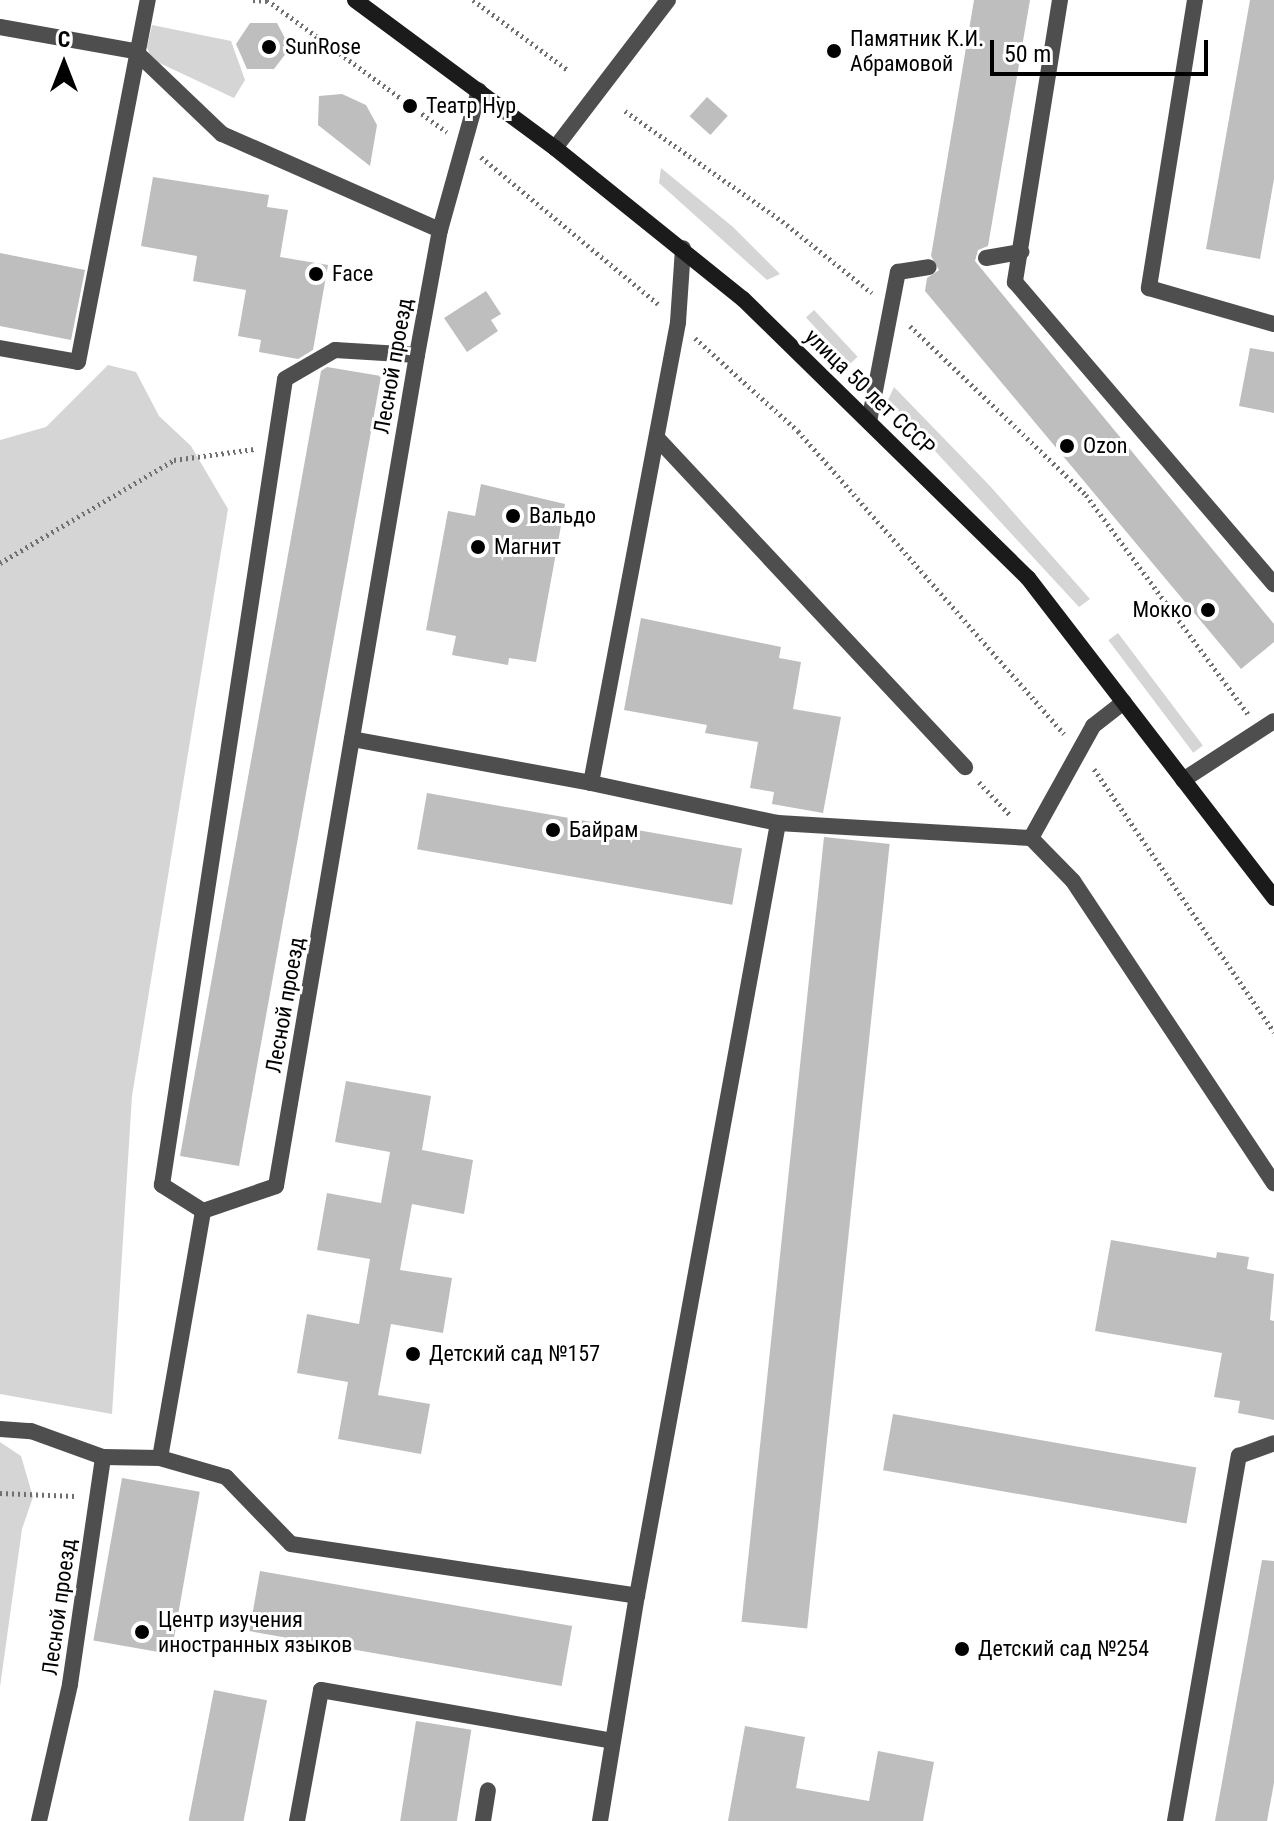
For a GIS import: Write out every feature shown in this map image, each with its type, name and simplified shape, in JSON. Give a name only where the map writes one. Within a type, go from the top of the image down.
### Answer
[{"type":"main road","name":"улица 50 лет СССР","points":[[359,1],[683,248],[869,422],[1028,578],[1274,898]]},
{"type":"street","points":[[0,348],[78,362],[135,51],[148,0]]},
{"type":"street","points":[[555,148],[668,0]]},
{"type":"street","points":[[1060,0],[1015,282],[1274,584]]},
{"type":"street","points":[[1195,0],[1149,288],[1274,324]]},
{"type":"street","points":[[0,27],[135,51],[222,134],[440,230]]},
{"type":"street","name":"Лесной проезд","points":[[203,1211],[276,1186],[440,230],[462,142],[479,90]]},
{"type":"street","points":[[591,783],[678,322],[683,248]]},
{"type":"street","points":[[986,258],[1021,252]]},
{"type":"street","points":[[869,422],[898,272],[929,267]]},
{"type":"street","points":[[160,1458],[203,1211],[162,1185],[285,379],[335,350],[417,355]]},
{"type":"street","points":[[657,438],[965,767]]},
{"type":"street","points":[[1031,838],[1093,726],[1124,702]]},
{"type":"street","points":[[1183,780],[1267,726]]},
{"type":"street","points":[[352,739],[591,783],[778,823],[1031,838],[1073,881],[1274,1183]]},
{"type":"street","points":[[600,1821],[637,1596],[778,823]]},
{"type":"street","points":[[0,1429],[31,1431],[103,1457],[160,1458],[226,1477],[291,1544],[637,1596]]},
{"type":"street","points":[[1175,1821],[1239,1456],[1274,1443]]},
{"type":"street","name":"Лесной проезд","points":[[39,1821],[70,1684],[103,1457]]},
{"type":"street","points":[[297,1821],[321,1690],[613,1741]]},
{"type":"street","points":[[483,1821],[488,1790]]},
{"type":"path","points":[[253,0],[268,0],[552,211],[798,431],[1079,751],[1274,1032]]},
{"type":"path","points":[[473,0],[569,71]]},
{"type":"path","points":[[625,111],[782,221],[892,309],[1086,495],[1267,726]]},
{"type":"path","points":[[0,563],[174,460],[275,446]]},
{"type":"path","points":[[965,767],[1031,838]]},
{"type":"path","points":[[0,1493],[97,1496]]},
{"type":"shaded area","points":[[152,25],[231,41],[245,80],[234,98],[151,59],[147,47]]},
{"type":"shaded area","points":[[661,168],[733,227],[780,274],[767,280],[659,183]]},
{"type":"shaded area","points":[[814,310],[858,357],[850,364],[806,318]]},
{"type":"shaded area","points":[[108,365],[136,372],[159,416],[191,446],[228,509],[132,1096],[112,1414],[0,1394],[0,440],[46,427]]},
{"type":"shaded area","points":[[894,387],[990,486],[1090,599],[1079,607],[888,400]]},
{"type":"shaded area","points":[[1118,633],[1203,746],[1193,753],[1108,640]]},
{"type":"shaded area","points":[[0,1442],[21,1456],[33,1497],[22,1529],[0,1687]]},
{"type":"building","points":[[974,0],[1030,0],[988,246],[978,250],[975,261],[1274,624],[1274,642],[1241,669],[925,291],[927,278],[939,270],[931,256]]},
{"type":"building","points":[[1250,0],[1274,0],[1274,179],[1260,259],[1206,249]]},
{"type":"building","points":[[250,23],[277,23],[290,48],[274,69],[247,69],[236,44]]},
{"type":"building","points":[[342,94],[366,105],[377,125],[370,166],[318,125],[319,96]]},
{"type":"building","points":[[707,97],[728,116],[710,135],[690,116]]},
{"type":"building","points":[[153,177],[269,195],[267,207],[288,210],[280,257],[328,265],[313,350],[298,359],[259,352],[261,340],[238,336],[246,290],[193,281],[197,256],[141,246]]},
{"type":"building","points":[[0,253],[85,270],[71,340],[0,326]]},
{"type":"building","points":[[486,291],[501,314],[491,320],[498,331],[467,352],[444,318]]},
{"type":"building","points":[[1250,348],[1274,352],[1274,413],[1239,406]]},
{"type":"building","points":[[327,367],[381,376],[239,1166],[180,1156],[321,371]]},
{"type":"building","points":[[481,484],[565,504],[536,662],[509,658],[508,665],[452,655],[456,636],[426,630],[448,511],[475,516]]},
{"type":"building","points":[[641,618],[781,647],[779,658],[801,662],[793,709],[841,717],[823,813],[772,804],[774,792],[750,788],[758,742],[705,733],[707,725],[624,710]]},
{"type":"building","points":[[427,793],[742,849],[732,905],[417,849]]},
{"type":"building","points":[[824,837],[890,844],[807,1629],[742,1622]]},
{"type":"building","points":[[346,1081],[431,1096],[422,1150],[473,1160],[464,1214],[412,1204],[400,1270],[452,1278],[443,1333],[391,1324],[378,1395],[430,1404],[421,1454],[338,1439],[348,1382],[297,1373],[307,1314],[359,1324],[370,1259],[317,1250],[327,1193],[381,1203],[390,1152],[335,1142]]},
{"type":"building","points":[[1111,1240],[1216,1258],[1217,1252],[1249,1257],[1247,1269],[1274,1274],[1270,1320],[1274,1321],[1274,1420],[1238,1413],[1240,1401],[1214,1397],[1222,1353],[1095,1331]]},
{"type":"building","points":[[893,1414],[1196,1467],[1186,1524],[883,1470]]},
{"type":"building","points":[[122,1478],[200,1492],[171,1654],[93,1640]]},
{"type":"building","points":[[1262,1560],[1274,1561],[1274,1783],[1267,1821],[1215,1821]]},
{"type":"building","points":[[260,1571],[572,1626],[562,1686],[249,1631]]},
{"type":"building","points":[[214,1690],[267,1700],[244,1821],[189,1821]]},
{"type":"building","points":[[416,1721],[471,1730],[457,1821],[400,1821]]},
{"type":"building","points":[[745,1726],[805,1737],[796,1788],[869,1801],[878,1751],[934,1762],[923,1821],[728,1821]]},
{"type":"place","name":"SunRose","points":[[269,47]]},
{"type":"place","name":"Памятник К.И. Абрамовой","points":[[834,51]]},
{"type":"place","name":"Театр Нур","points":[[410,106]]},
{"type":"place","name":"Face","points":[[316,274]]},
{"type":"place","name":"Ozon","points":[[1067,446]]},
{"type":"place","name":"Вальдо","points":[[513,516]]},
{"type":"place","name":"Магнит","points":[[478,547]]},
{"type":"place","name":"Мокко","points":[[1208,610]]},
{"type":"place","name":"Байрам","points":[[553,830]]},
{"type":"place","name":"Детский сад №157","points":[[413,1354]]},
{"type":"place","name":"Центр изучения иностранных языков","points":[[142,1632]]},
{"type":"place","name":"Детский сад №254","points":[[962,1649]]}]
